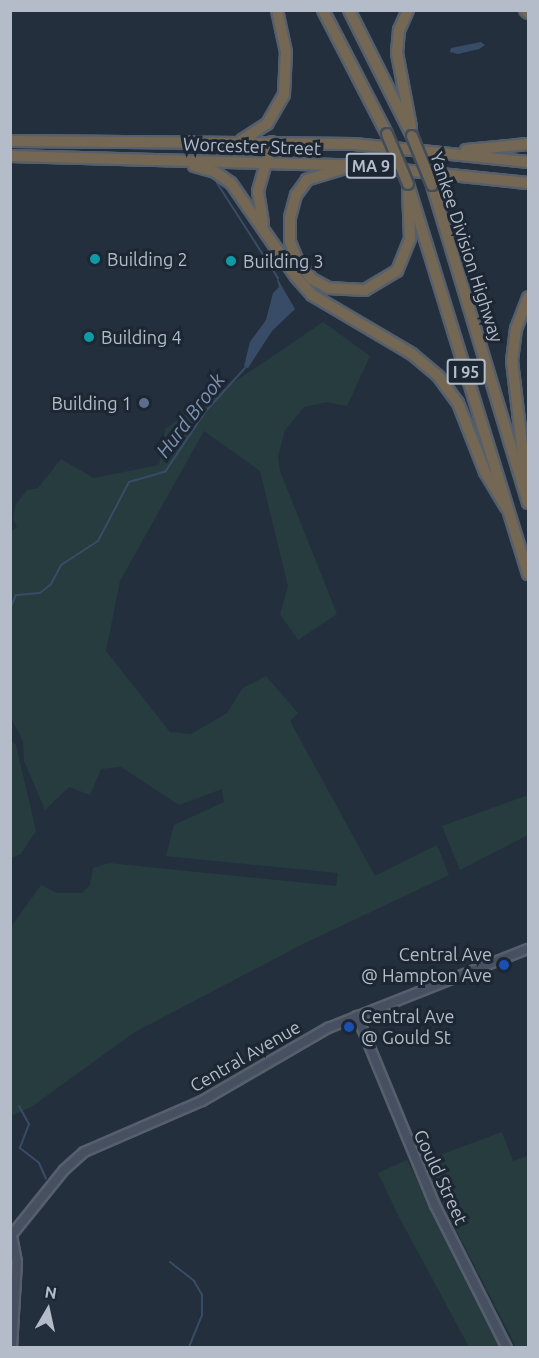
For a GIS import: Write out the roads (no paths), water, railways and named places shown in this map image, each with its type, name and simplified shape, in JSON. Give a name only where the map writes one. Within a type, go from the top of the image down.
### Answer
[{"type":"highway","points":[[239,142],[267,124],[284,94],[286,58],[277,10]]},
{"type":"highway","name":"Yankee Division Highway","points":[[323,10],[387,135],[408,184],[436,265],[506,507],[528,574]]},
{"type":"highway","name":"Yankee Division Highway","points":[[349,10],[412,136],[432,185],[528,501]]},
{"type":"highway","points":[[408,10],[399,30],[397,53],[412,136]]},
{"type":"highway","name":"Worcester Street","points":[[10,141],[272,142],[447,152],[528,162]]},
{"type":"highway","points":[[264,226],[258,194],[272,142]]},
{"type":"highway","points":[[447,152],[528,144]]},
{"type":"highway","name":"Worcester Street","points":[[10,156],[360,166],[528,183]]},
{"type":"highway","points":[[165,160],[203,167],[222,176],[264,226],[296,277],[312,295],[412,354],[439,377],[458,403],[485,472],[506,507]]},
{"type":"highway","points":[[360,166],[313,176],[299,189],[292,204],[289,230],[295,257],[308,276],[328,288],[365,290],[397,271],[410,238],[408,184]]},
{"type":"highway","points":[[528,297],[516,329],[512,361],[528,501]]},
{"type":"main road","name":"Central Avenue","points":[[11,1236],[64,1170],[84,1152],[202,1101],[312,1036],[528,949]]},
{"type":"main road","name":"Gould Street","points":[[357,1016],[435,1205],[507,1347]]},
{"type":"main road","points":[[11,1236],[17,1258],[12,1347]]},
{"type":"main road","points":[[10,1268],[15,1280]]},
{"type":"water","points":[[481,42],[485,45],[479,49],[458,54],[450,52],[451,48]]},
{"type":"water","points":[[276,276],[295,309],[272,331],[248,368],[244,366],[250,342],[266,320],[273,293],[279,287]]},
{"type":"waterway","name":"Hurd Brook","points":[[217,183],[278,278]]},
{"type":"waterway","name":"Hurd Brook","points":[[10,609],[16,595],[40,593],[51,584],[61,565],[98,541],[129,482],[165,472],[205,412],[246,367]]},
{"type":"waterway","name":"Hurd Brook","points":[[19,1106],[29,1124],[20,1148],[39,1163],[46,1179]]},
{"type":"waterway","name":"Hurd Brook","points":[[170,1262],[194,1281],[202,1295],[202,1315],[189,1348]]},
{"type":"place","name":"Building 2","points":[[95,259]]},
{"type":"place","name":"Building 3","points":[[231,261]]},
{"type":"place","name":"Building 4","points":[[89,337]]},
{"type":"place","name":"Building 1","points":[[144,403]]},
{"type":"place","name":"Central Ave @ Hampton Ave","points":[[504,965]]},
{"type":"place","name":"Central Ave @ Gould St","points":[[349,1027]]}]
